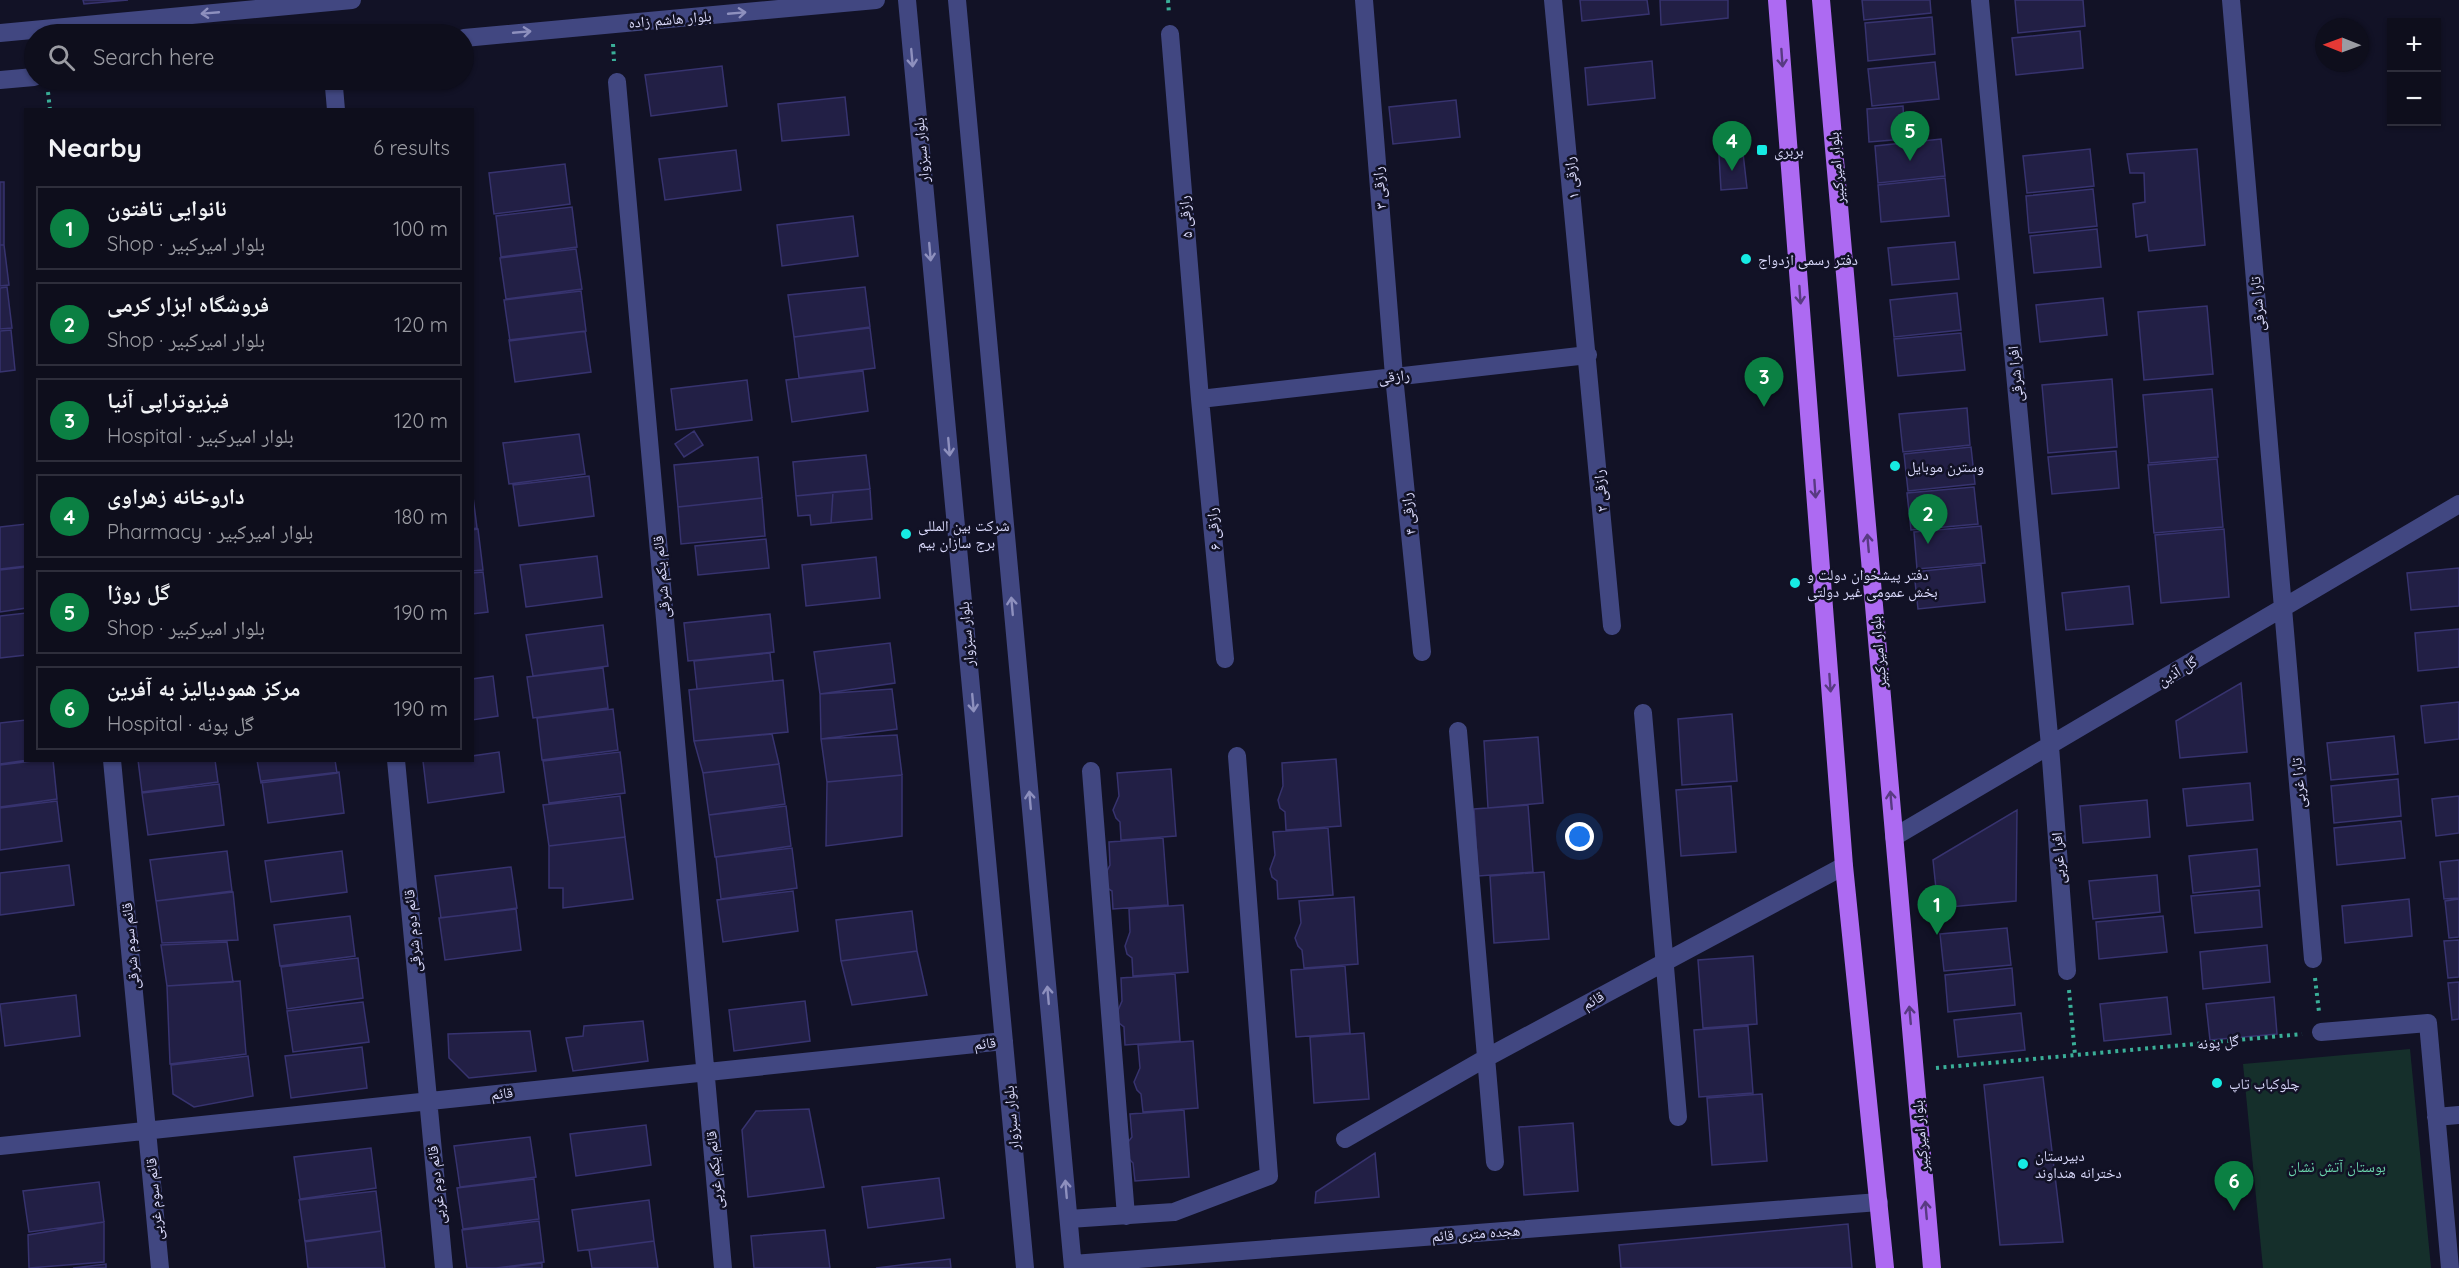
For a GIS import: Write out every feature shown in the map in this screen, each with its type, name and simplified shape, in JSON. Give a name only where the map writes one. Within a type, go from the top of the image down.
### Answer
[{"type":"main road","points":[[1778,0],[1844,866],[1886,1268]]},
{"type":"main road","name":"بلوار امیرکبیر","points":[[1821,0],[1932,1268]]},
{"type":"street","points":[[96,24],[352,0]]},
{"type":"street","name":"بلوار هاشم زاده","points":[[474,37],[876,0]]},
{"type":"street","name":"بلوار سبزوار","points":[[907,0],[1025,1268]]},
{"type":"street","points":[[957,0],[1073,1266]]},
{"type":"street","name":"رازقی ۳","points":[[1364,0],[1394,376]]},
{"type":"street","name":"رازقی ۱","points":[[1553,0],[1588,355]]},
{"type":"street","name":"تارا شرقی","points":[[2231,0],[2283,608]]},
{"type":"street","name":"افرا شرقی","points":[[1980,2],[2050,746]]},
{"type":"street","points":[[0,33],[24,31]]},
{"type":"street","name":"رازقی ۵","points":[[1170,34],[1200,399]]},
{"type":"street","points":[[0,80],[24,78]]},
{"type":"street","name":"قائم یکم شرقی","points":[[617,82],[705,1072]]},
{"type":"street","points":[[334,90],[336,108]]},
{"type":"street","name":"رازقی","points":[[1200,399],[1588,355]]},
{"type":"street","name":"رازقی ۲","points":[[1588,355],[1612,626]]},
{"type":"street","name":"رازقی ۴","points":[[1394,376],[1422,652]]},
{"type":"street","name":"رازقی ۶","points":[[1200,399],[1225,659]]},
{"type":"street","name":"گل آذین","points":[[1894,837],[2459,504]]},
{"type":"street","name":"تارا غربی","points":[[2283,608],[2313,959]]},
{"type":"street","points":[[1643,713],[1678,1117]]},
{"type":"street","points":[[1458,731],[1495,1162]]},
{"type":"street","name":"افرا غربی","points":[[2050,746],[2067,971]]},
{"type":"street","points":[[1069,1219],[1174,1212],[1269,1176],[1237,756]]},
{"type":"street","name":"قائم سوم شرقی","points":[[112,762],[148,1131]]},
{"type":"street","name":"قائم دوم شرقی","points":[[396,762],[427,1101]]},
{"type":"street","points":[[1091,771],[1126,1215]]},
{"type":"street","name":"قائم","points":[[1346,1138],[1486,1058],[1844,866]]},
{"type":"street","points":[[2321,1032],[2428,1023],[2450,1268]]},
{"type":"street","name":"قائم","points":[[0,1146],[1004,1041]]},
{"type":"street","name":"قائم یکم غربی","points":[[705,1072],[723,1268]]},
{"type":"street","name":"قائم دوم غربی","points":[[427,1101],[444,1268]]},
{"type":"street","points":[[2436,1117],[2459,1115]]},
{"type":"street","name":"قائم سوم غربی","points":[[148,1131],[160,1268]]},
{"type":"street","name":"هجده متری قائم","points":[[1073,1266],[1879,1202]]},
{"type":"path","points":[[611,24],[617,82]]},
{"type":"path","points":[[2313,959],[2321,1032]]},
{"type":"path","points":[[2067,971],[2075,1055]]},
{"type":"path","name":"گل پونه","points":[[1914,1070],[2321,1032]]},
{"type":"green space","name":"بوستان آتش نشان","points":[[2410,1049],[2431,1268],[2263,1268],[2243,1064]]},
{"type":"building","points":[[83,0],[128,0],[84,4]]},
{"type":"building","points":[[1580,0],[1647,0],[1649,14],[1582,21]]},
{"type":"building","points":[[1660,0],[1728,0],[1728,18],[1661,25]]},
{"type":"building","points":[[1862,0],[1930,0],[1931,13],[1864,20]]},
{"type":"building","points":[[2015,0],[2083,0],[2085,26],[2018,33]]},
{"type":"building","points":[[1932,17],[1935,54],[1868,61],[1865,23]]},
{"type":"building","points":[[2080,31],[2083,68],[2016,75],[2012,38]]},
{"type":"building","points":[[1652,61],[1655,98],[1588,105],[1585,68]]},
{"type":"building","points":[[1935,62],[1939,99],[1872,106],[1868,69]]},
{"type":"building","points":[[722,66],[727,106],[651,116],[645,75]]},
{"type":"building","points":[[845,97],[849,135],[782,141],[778,104]]},
{"type":"building","points":[[1456,100],[1460,137],[1393,144],[1389,107]]},
{"type":"building","points":[[1903,106],[1905,139],[1869,142],[1867,109]]},
{"type":"building","points":[[1941,139],[1945,176],[1878,183],[1875,146]]},
{"type":"building","points":[[2090,149],[2094,186],[2027,193],[2023,156]]},
{"type":"building","points":[[2197,149],[2205,245],[2149,251],[2147,235],[2136,237],[2133,204],[2145,202],[2144,173],[2130,173],[2127,154]]},
{"type":"building","points":[[736,150],[741,190],[665,200],[659,159]]},
{"type":"building","points":[[1743,153],[1747,188],[1721,190],[1719,155]]},
{"type":"building","points":[[565,164],[570,204],[494,214],[489,173]]},
{"type":"building","points":[[1945,178],[1949,216],[1881,222],[1878,185]]},
{"type":"building","points":[[0,182],[4,182],[4,245],[0,245]]},
{"type":"building","points":[[2093,189],[2097,226],[2029,233],[2026,196]]},
{"type":"building","points":[[572,207],[577,247],[501,257],[496,216]]},
{"type":"building","points":[[853,216],[858,256],[782,266],[777,225]]},
{"type":"building","points":[[2097,229],[2101,267],[2034,273],[2030,236]]},
{"type":"building","points":[[1955,242],[1959,279],[1892,285],[1888,248]]},
{"type":"building","points":[[0,245],[4,245],[9,285],[0,286]]},
{"type":"building","points":[[576,249],[582,289],[506,299],[500,258]]},
{"type":"building","points":[[7,287],[12,328],[0,329],[0,288]]},
{"type":"building","points":[[865,287],[870,327],[794,337],[788,295]]},
{"type":"building","points":[[581,291],[586,331],[510,341],[504,300]]},
{"type":"building","points":[[1957,293],[1961,330],[1894,337],[1890,300]]},
{"type":"building","points":[[2103,298],[2107,335],[2040,342],[2036,305]]},
{"type":"building","points":[[2207,306],[2213,374],[2144,380],[2138,312]]},
{"type":"building","points":[[870,328],[875,368],[799,378],[794,337]]},
{"type":"building","points":[[11,330],[15,370],[0,372],[0,331]]},
{"type":"building","points":[[585,331],[591,372],[515,382],[509,340]]},
{"type":"building","points":[[1961,333],[1965,370],[1898,376],[1894,339]]},
{"type":"building","points":[[863,371],[868,411],[792,422],[786,380]]},
{"type":"building","points":[[2112,379],[2117,447],[2048,453],[2042,385]]},
{"type":"building","points":[[747,380],[752,420],[676,430],[671,389]]},
{"type":"building","points":[[2212,389],[2218,457],[2149,463],[2143,395]]},
{"type":"building","points":[[1967,408],[1970,445],[1903,452],[1899,414]]},
{"type":"building","points":[[694,431],[703,445],[684,457],[675,444]]},
{"type":"building","points":[[579,434],[585,474],[509,484],[503,443]]},
{"type":"building","points":[[1971,447],[1975,484],[1908,491],[1904,454]]},
{"type":"building","points":[[2116,451],[2119,488],[2052,494],[2048,457]]},
{"type":"building","points":[[866,455],[870,489],[796,496],[793,462]]},
{"type":"building","points":[[758,457],[762,498],[678,507],[674,465]]},
{"type":"building","points":[[2217,459],[2223,527],[2154,533],[2148,465]]},
{"type":"building","points":[[589,476],[594,516],[519,526],[513,485]]},
{"type":"building","points":[[1974,487],[1978,524],[1911,530],[1907,493]]},
{"type":"building","points":[[870,489],[872,519],[831,523],[833,492]]},
{"type":"building","points":[[833,492],[831,523],[811,525],[810,515],[798,516],[796,496]]},
{"type":"building","points":[[762,498],[765,536],[681,544],[678,507]]},
{"type":"building","points":[[474,505],[477,528],[474,529]]},
{"type":"building","points":[[24,524],[24,566],[0,569],[0,527]]},
{"type":"building","points":[[1981,526],[1985,563],[1917,569],[1914,532]]},
{"type":"building","points":[[478,529],[483,570],[474,571],[474,530]]},
{"type":"building","points":[[2224,529],[2229,597],[2161,603],[2155,535]]},
{"type":"building","points":[[766,539],[769,568],[698,575],[695,546]]},
{"type":"building","points":[[597,556],[602,597],[526,607],[520,565]]},
{"type":"building","points":[[876,557],[880,598],[806,606],[802,565]]},
{"type":"building","points":[[1981,565],[1985,602],[1918,609],[1914,572]]},
{"type":"building","points":[[24,567],[24,608],[0,612],[0,570]]},
{"type":"building","points":[[2459,568],[2459,606],[2411,610],[2407,573]]},
{"type":"building","points":[[483,572],[488,612],[474,614],[474,573]]},
{"type":"building","points":[[2129,586],[2133,624],[2066,630],[2062,593]]},
{"type":"building","points":[[24,613],[24,655],[0,658],[0,616]]},
{"type":"building","points":[[770,614],[774,652],[688,661],[684,623]]},
{"type":"building","points":[[603,625],[608,666],[533,676],[526,635]]},
{"type":"building","points":[[2459,629],[2459,667],[2418,671],[2415,633]]},
{"type":"building","points":[[890,643],[895,683],[820,694],[814,652]]},
{"type":"building","points":[[770,653],[773,681],[697,689],[694,661]]},
{"type":"building","points":[[603,668],[608,708],[533,718],[527,677]]},
{"type":"building","points":[[493,676],[498,716],[474,720],[474,679]]},
{"type":"building","points":[[783,680],[788,732],[694,741],[689,690]]},
{"type":"building","points":[[2241,683],[2247,752],[2180,758],[2176,721]]},
{"type":"building","points":[[892,689],[897,729],[821,739],[820,694]]},
{"type":"building","points":[[2459,702],[2459,739],[2425,743],[2421,706]]},
{"type":"building","points":[[613,709],[618,750],[542,760],[537,718]]},
{"type":"building","points":[[1732,714],[1737,781],[1682,785],[1678,719]]},
{"type":"building","points":[[24,720],[24,761],[0,764],[0,723]]},
{"type":"building","points":[[772,734],[779,764],[703,773],[694,741]]},
{"type":"building","points":[[897,735],[902,775],[827,782],[821,739]]},
{"type":"building","points":[[2394,736],[2398,774],[2331,780],[2327,743]]},
{"type":"building","points":[[1538,737],[1543,803],[1488,808],[1484,741]]},
{"type":"building","points":[[499,752],[504,792],[428,803],[423,762],[474,762],[474,756]]},
{"type":"building","points":[[620,752],[625,793],[549,803],[543,761]]},
{"type":"building","points":[[1336,759],[1341,826],[1286,830],[1285,812],[1280,808],[1278,800],[1283,786],[1282,763]]},
{"type":"building","points":[[53,762],[57,799],[0,807],[0,765]]},
{"type":"building","points":[[138,762],[215,762],[218,782],[142,792]]},
{"type":"building","points":[[257,762],[335,762],[337,773],[261,783]]},
{"type":"building","points":[[779,764],[785,804],[709,815],[703,773]]},
{"type":"building","points":[[1171,769],[1176,836],[1121,840],[1120,822],[1113,810],[1119,796],[1117,773]]},
{"type":"building","points":[[339,772],[344,813],[268,823],[262,781]]},
{"type":"building","points":[[902,775],[902,836],[826,846],[827,782]]},
{"type":"building","points":[[2398,779],[2401,816],[2334,823],[2331,786]]},
{"type":"building","points":[[2250,783],[2253,820],[2187,826],[2183,789]]},
{"type":"building","points":[[219,784],[224,825],[148,835],[142,793]]},
{"type":"building","points":[[1731,786],[1736,852],[1681,856],[1676,790]]},
{"type":"building","points":[[620,796],[625,837],[549,846],[543,805]]},
{"type":"building","points":[[2459,796],[2459,833],[2436,836],[2432,799]]},
{"type":"building","points":[[2147,800],[2150,837],[2083,843],[2080,806]]},
{"type":"building","points":[[57,801],[62,841],[0,850],[0,808]]},
{"type":"building","points":[[1528,805],[1533,872],[1478,876],[1474,809]]},
{"type":"building","points":[[786,806],[791,846],[715,857],[709,815]]},
{"type":"building","points":[[2017,810],[2016,901],[1938,908],[1933,860]]},
{"type":"building","points":[[2401,821],[2405,858],[2337,865],[2334,828]]},
{"type":"building","points":[[1328,828],[1333,895],[1278,899],[1277,881],[1272,877],[1270,869],[1275,855],[1273,832]]},
{"type":"building","points":[[625,837],[633,899],[563,908],[563,888],[549,888],[549,846]]},
{"type":"building","points":[[1163,838],[1168,905],[1113,909],[1112,891],[1107,888],[1107,871],[1110,865],[1109,842]]},
{"type":"building","points":[[792,848],[797,888],[721,899],[716,857]]},
{"type":"building","points":[[2257,849],[2260,886],[2193,893],[2189,856]]},
{"type":"building","points":[[227,851],[232,891],[156,901],[150,860]]},
{"type":"building","points":[[342,851],[347,892],[271,902],[265,861]]},
{"type":"building","points":[[2459,860],[2459,898],[2444,899],[2440,862]]},
{"type":"building","points":[[69,865],[74,905],[0,915],[0,873]]},
{"type":"building","points":[[511,867],[517,908],[441,918],[435,876]]},
{"type":"building","points":[[1544,872],[1549,939],[1494,943],[1490,876]]},
{"type":"building","points":[[2157,875],[2160,912],[2093,919],[2089,881]]},
{"type":"building","points":[[2259,890],[2262,927],[2195,933],[2191,896]]},
{"type":"building","points":[[793,891],[798,931],[723,942],[717,900]]},
{"type":"building","points":[[233,892],[238,940],[162,943],[156,901]]},
{"type":"building","points":[[1354,897],[1358,964],[1304,968],[1302,950],[1295,938],[1301,923],[1299,901]]},
{"type":"building","points":[[2409,899],[2412,936],[2345,943],[2342,906]]},
{"type":"building","points":[[2459,899],[2459,937],[2449,938],[2445,901]]},
{"type":"building","points":[[1183,905],[1188,972],[1133,976],[1132,958],[1127,954],[1125,946],[1130,932],[1129,909]]},
{"type":"building","points":[[516,909],[521,950],[445,960],[439,918]]},
{"type":"building","points":[[912,911],[917,951],[841,961],[836,920]]},
{"type":"building","points":[[350,916],[355,956],[280,966],[274,925]]},
{"type":"building","points":[[2163,916],[2167,952],[2099,959],[2096,922]]},
{"type":"building","points":[[2007,928],[2011,965],[1944,971],[1940,934]]},
{"type":"building","points":[[2459,940],[2459,977],[2448,978],[2444,941]]},
{"type":"building","points":[[227,942],[233,982],[167,986],[161,945]]},
{"type":"building","points":[[2267,945],[2270,982],[2203,989],[2200,952]]},
{"type":"building","points":[[917,951],[927,995],[852,1005],[841,961]]},
{"type":"building","points":[[1753,956],[1757,1024],[1703,1028],[1698,960]]},
{"type":"building","points":[[358,958],[363,998],[287,1009],[281,967]]},
{"type":"building","points":[[1345,966],[1350,1033],[1296,1037],[1291,970]]},
{"type":"building","points":[[2012,968],[2015,1005],[1948,1012],[1945,975]]},
{"type":"building","points":[[1175,974],[1180,1041],[1125,1045],[1124,1027],[1119,1023],[1116,1015],[1122,1001],[1121,978]]},
{"type":"building","points":[[240,981],[246,1054],[170,1064],[167,986]]},
{"type":"building","points":[[2459,982],[2459,1019],[2452,1020],[2448,983]]},
{"type":"building","points":[[76,995],[80,1036],[5,1046],[0,1004]]},
{"type":"building","points":[[2167,997],[2171,1034],[2104,1041],[2100,1004]]},
{"type":"building","points":[[2274,997],[2277,1034],[2210,1040],[2206,1004]]},
{"type":"building","points":[[805,1001],[810,1041],[734,1051],[729,1010]]},
{"type":"building","points":[[363,1002],[369,1042],[293,1052],[287,1011]]},
{"type":"building","points":[[2021,1013],[2025,1050],[1958,1057],[1954,1020]]},
{"type":"building","points":[[643,1021],[648,1061],[573,1071],[566,1038],[583,1036],[584,1026]]},
{"type":"building","points":[[1748,1026],[1753,1093],[1699,1097],[1694,1030]]},
{"type":"building","points":[[530,1031],[536,1071],[469,1078],[449,1058],[448,1034]]},
{"type":"building","points":[[1364,1033],[1369,1099],[1314,1103],[1310,1037]]},
{"type":"building","points":[[1193,1041],[1198,1108],[1143,1112],[1141,1094],[1134,1082],[1140,1068],[1138,1045]]},
{"type":"building","points":[[362,1047],[367,1088],[291,1098],[285,1056]]},
{"type":"building","points":[[248,1056],[253,1096],[194,1107],[173,1094],[171,1065]]},
{"type":"building","name":"دبیرستان دخترانه هنداوند","points":[[2043,1077],[2063,1242],[2000,1245],[1984,1085]]},
{"type":"building","points":[[1762,1094],[1767,1161],[1712,1165],[1707,1098]]},
{"type":"building","points":[[809,1109],[824,1187],[748,1197],[742,1130],[756,1111]]},
{"type":"building","points":[[1184,1110],[1189,1177],[1135,1181],[1133,1163],[1129,1159],[1128,1142],[1132,1137],[1130,1114]]},
{"type":"building","points":[[1573,1123],[1578,1191],[1524,1195],[1519,1127]]},
{"type":"building","points":[[646,1125],[651,1165],[576,1176],[570,1134]]},
{"type":"building","points":[[530,1137],[536,1177],[460,1187],[454,1146]]},
{"type":"building","points":[[371,1148],[376,1188],[300,1199],[294,1157]]},
{"type":"building","points":[[1375,1153],[1379,1197],[1315,1203],[1316,1192]]},
{"type":"building","points":[[939,1178],[944,1218],[868,1228],[862,1187]]},
{"type":"building","points":[[534,1179],[539,1219],[463,1229],[457,1188]]},
{"type":"building","points":[[99,1182],[104,1222],[29,1232],[23,1191]]},
{"type":"building","points":[[376,1191],[381,1231],[305,1242],[299,1200]]},
{"type":"building","points":[[649,1200],[654,1241],[578,1251],[572,1210]]},
{"type":"building","points":[[539,1221],[544,1262],[496,1268],[467,1268],[462,1230]]},
{"type":"building","points":[[104,1222],[104,1262],[29,1268],[28,1235]]},
{"type":"building","points":[[1848,1224],[1852,1268],[1621,1268],[1619,1245]]},
{"type":"building","points":[[825,1230],[830,1268],[754,1268],[751,1236]]},
{"type":"building","points":[[381,1231],[385,1268],[308,1268],[305,1241]]},
{"type":"building","points":[[654,1241],[658,1268],[592,1268],[589,1250]]},
{"type":"building","points":[[950,1259],[951,1268],[876,1268]]},
{"type":"building","points":[[542,1263],[542,1268],[502,1268]]},
{"type":"building","points":[[106,1264],[106,1268],[73,1268]]},
{"type":"place","name":"بربری","points":[[1762,150]]},
{"type":"place","name":"گل روژا","points":[[1910,161]]},
{"type":"place","name":"داروخانه زهراوی","points":[[1732,171]]},
{"type":"place","name":"دفتر رسمی ازدواج","points":[[1746,259]]},
{"type":"place","name":"فیزیوتراپی آنیا","points":[[1764,407]]},
{"type":"place","name":"وسترن موبایل","points":[[1895,466]]},
{"type":"place","name":"شرکت بین المللی برج سازان بیم","points":[[906,534]]},
{"type":"place","name":"فروشگاه ابزار کرمی","points":[[1928,544]]},
{"type":"place","name":"دفتر پیشخوان دولت و بخش عمومی غیر دولتی","points":[[1795,583]]},
{"type":"place","name":"نانوایی تافتون","points":[[1937,935]]},
{"type":"place","name":"چلوکباب تاپ","points":[[2217,1083]]},
{"type":"place","name":"دبیرستان دخترانه هنداوند","points":[[2023,1164]]},
{"type":"place","name":"مرکز همودیالیز به آفرین","points":[[2234,1211]]}]
